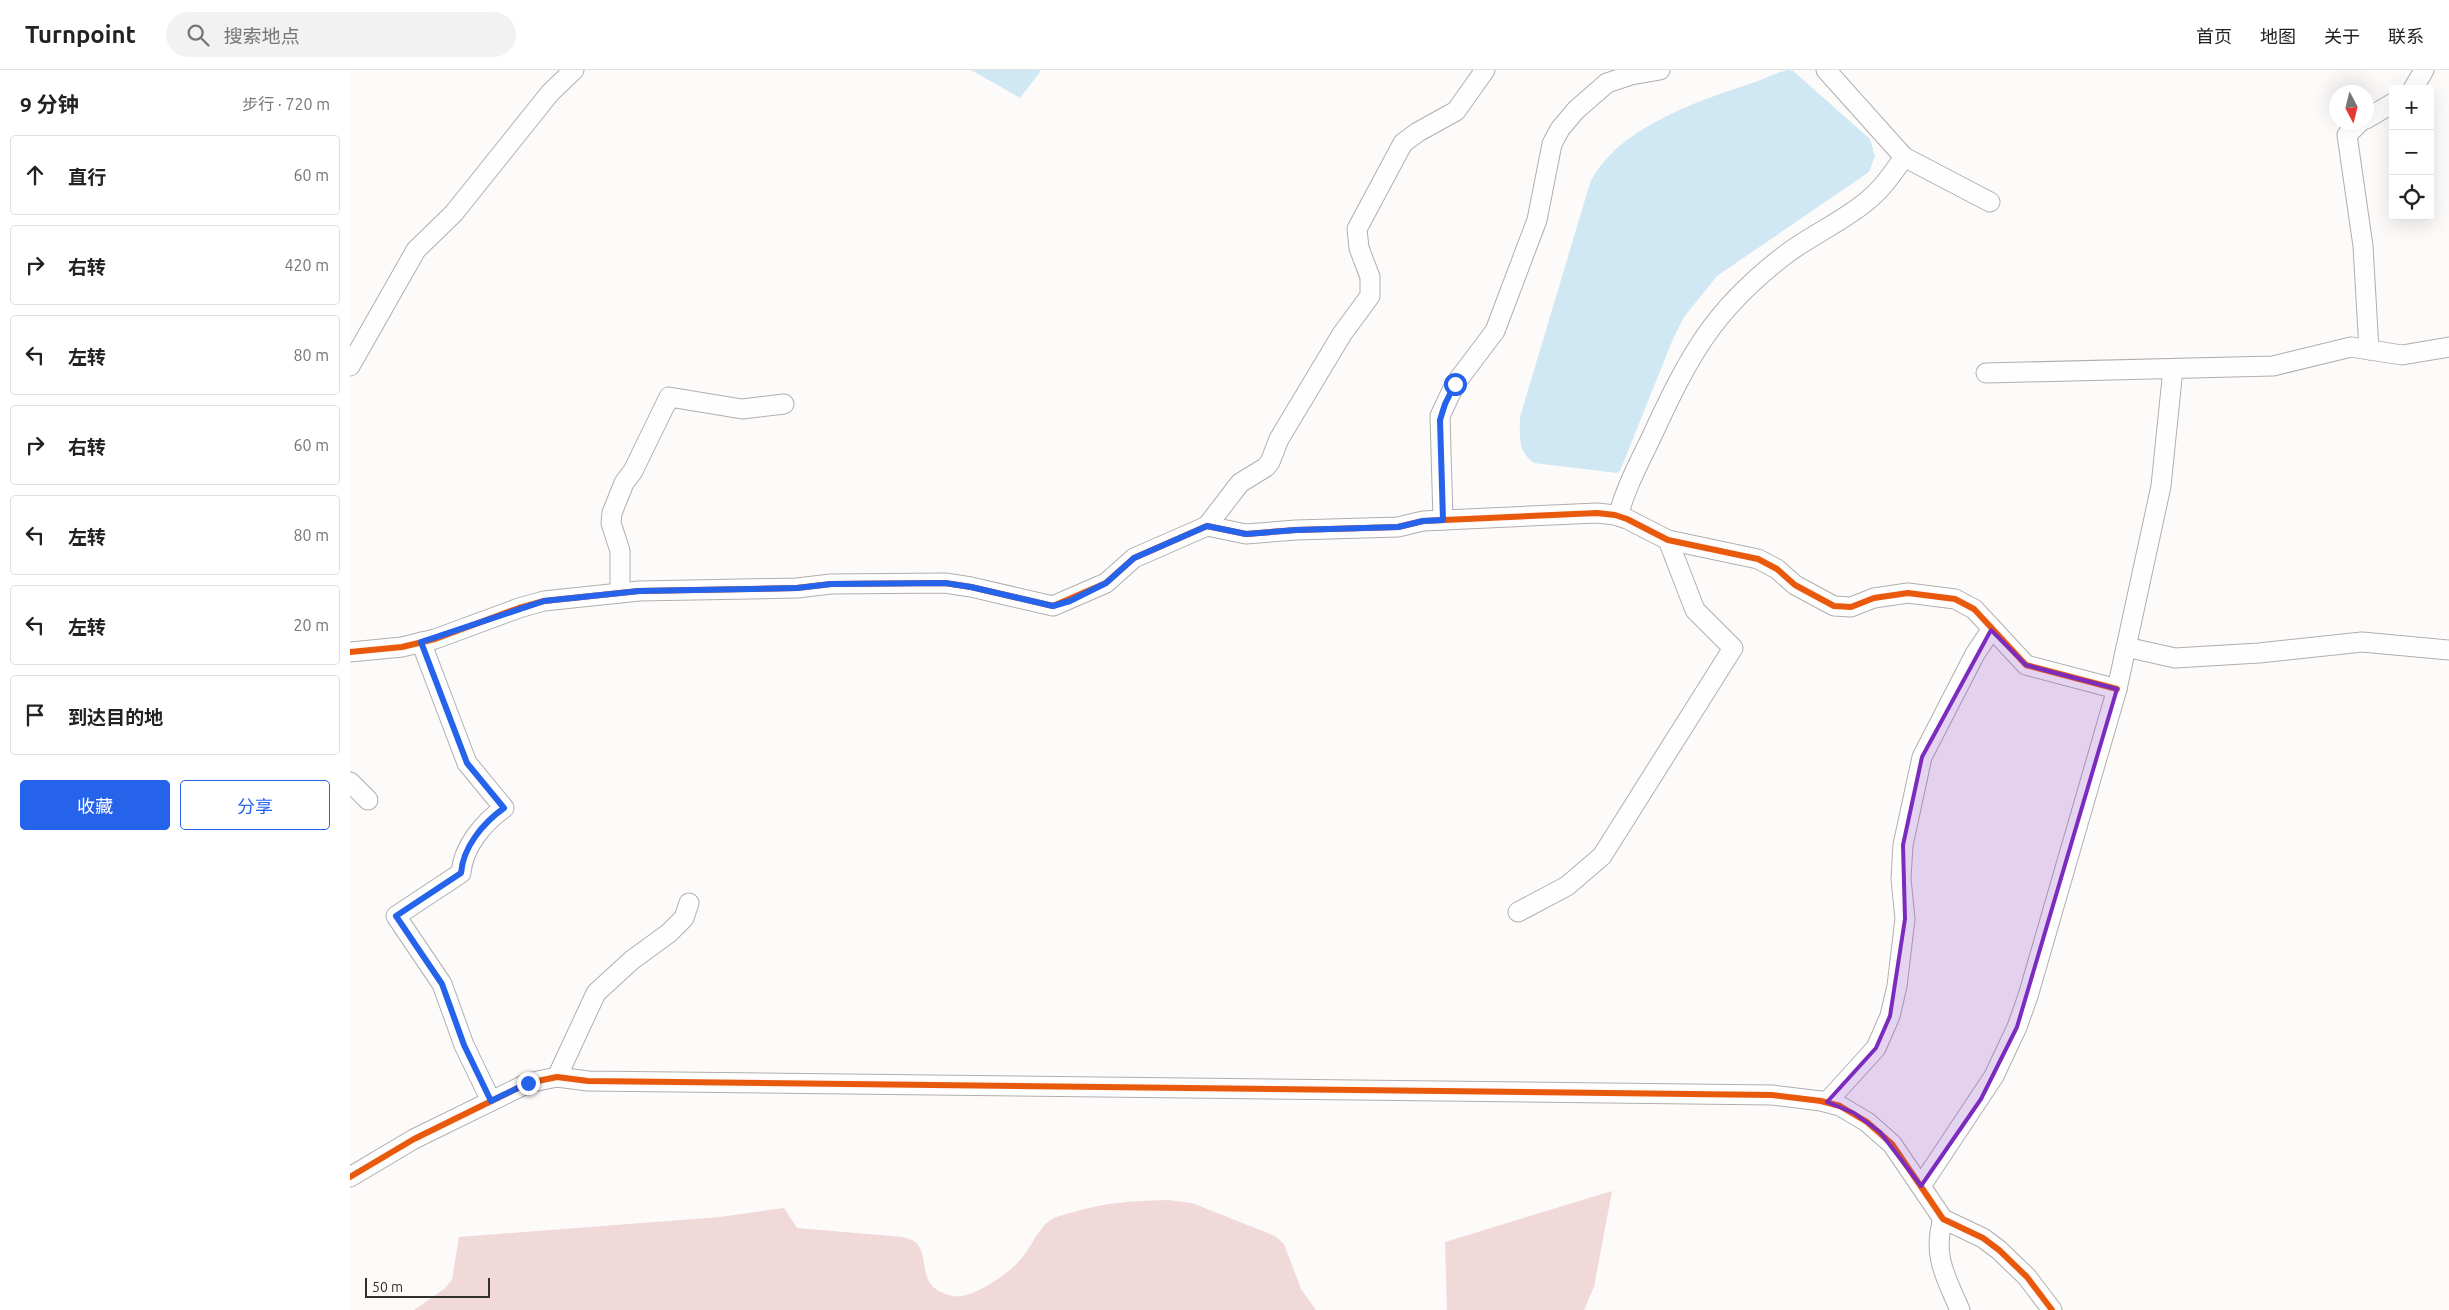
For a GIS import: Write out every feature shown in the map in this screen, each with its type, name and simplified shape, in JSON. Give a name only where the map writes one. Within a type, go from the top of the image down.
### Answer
[{"type":"street","points":[[350,366],[416,250],[454,213],[550,93],[574,70]]},
{"type":"street","points":[[350,652],[402,647],[544,601],[620,593],[743,588],[797,588],[831,584],[945,583],[971,587],[1053,606],[1070,601],[1106,583],[1134,558],[1207,526],[1240,482],[1266,467],[1270,462],[1279,439],[1337,342],[1370,296],[1370,277],[1359,248],[1357,229],[1403,143],[1418,132],[1456,111],[1485,70]]},
{"type":"street","points":[[1443,520],[1440,416],[1455,384],[1495,331],[1538,220],[1552,144],[1560,129],[1576,110],[1607,83],[1631,75],[1660,70]]},
{"type":"street","points":[[1826,70],[1904,158],[1990,202]]},
{"type":"street","points":[[2415,85],[2424,70]]},
{"type":"street","points":[[2374,114],[2389,105]]},
{"type":"street","points":[[2352,130],[2347,135],[2363,246],[2369,350]]},
{"type":"street","points":[[1618,516],[1625,491],[1672,391],[1696,349],[1724,310],[1786,254],[1868,201],[1888,180],[1904,158]]},
{"type":"street","points":[[1986,373],[2273,366],[2351,347],[2402,355],[2449,347]]},
{"type":"street","points":[[1921,1186],[1980,1099],[2017,1027],[2038,964],[2117,689],[2161,486],[2173,369]]},
{"type":"street","points":[[620,593],[620,551],[611,523],[612,513],[624,483],[633,471],[669,397],[742,410],[784,404]]},
{"type":"street","points":[[1207,526],[1246,534],[1296,530],[1398,527],[1423,521],[1443,520],[1597,513],[1618,516],[1668,540],[1758,559],[1777,569],[1795,585],[1834,606],[1850,607],[1887,596],[1920,593],[1955,599],[1968,605],[2026,665],[2117,689]]},
{"type":"street","points":[[1518,912],[1567,886],[1602,856],[1733,648],[1695,610],[1668,540]]},
{"type":"street","points":[[1827,1102],[1876,1048],[1890,1016],[1897,986],[1905,919],[1901,879],[1903,845],[1922,757],[1975,654],[1991,630]]},
{"type":"street","points":[[421,642],[467,763],[504,808],[488,819],[462,858],[461,873],[396,916],[442,984],[464,1045],[491,1101]]},
{"type":"street","points":[[2126,647],[2175,658],[2259,653],[2362,642],[2449,650]]},
{"type":"street","points":[[350,782],[368,800]]},
{"type":"street","points":[[557,1077],[596,993],[632,960],[669,933],[684,918],[689,903]]},
{"type":"street","points":[[350,1176],[414,1138],[528,1083],[557,1077],[588,1081],[1772,1095],[1827,1102],[1854,1113],[1880,1132],[1892,1144],[1943,1219],[1983,1238],[1999,1250],[2027,1277],[2052,1310]]},
{"type":"street","points":[[1943,1219],[1938,1238],[1940,1258],[1944,1275],[1960,1310]]},
{"type":"highlighted area","points":[[1991,630],[2026,665],[2117,689],[2017,1027],[1981,1099],[1921,1186],[1880,1132],[1854,1113],[1827,1102],[1876,1048],[1890,1016],[1905,919],[1903,845],[1922,757]]},
{"type":"shaded area","points":[[1612,1191],[1594,1287],[1584,1310],[1447,1310],[1445,1242]]},
{"type":"shaded area","points":[[1168,1200],[1192,1203],[1275,1236],[1284,1244],[1301,1289],[1316,1310],[414,1310],[444,1289],[452,1280],[459,1237],[720,1217],[784,1208],[797,1228],[903,1237],[913,1240],[919,1247],[925,1271],[932,1286],[940,1292],[961,1296],[989,1285],[1007,1273],[1023,1256],[1045,1225],[1055,1218],[1064,1214],[1109,1204]]},
{"type":"water","points":[[971,70],[1039,70],[1040,72],[1020,98]]},
{"type":"water","points":[[1789,70],[1793,71],[1870,139],[1875,156],[1869,172],[1717,276],[1684,317],[1673,339],[1620,471],[1617,473],[1534,463],[1522,448],[1520,417],[1590,183],[1602,164],[1638,132],[1660,120],[1706,99]]},
{"type":"cycle path","points":[[350,652],[402,647],[435,639],[519,608],[544,601],[639,591],[797,588],[831,584],[945,583],[971,587],[1053,606],[1106,583],[1134,558],[1207,526],[1246,534],[1296,530],[1398,527],[1423,521],[1597,513],[1615,515],[1627,519],[1668,540],[1758,559],[1777,569],[1795,585],[1834,606],[1851,607],[1874,598],[1908,593],[1955,599],[1974,609],[2026,665],[2117,689]]},
{"type":"cycle path","points":[[350,1177],[414,1139],[528,1083],[557,1077],[588,1081],[1772,1095],[1821,1101],[1840,1106],[1867,1122],[1892,1144],[1943,1219],[1983,1238],[1999,1250],[2027,1277],[2052,1310]]},
{"type":"route","points":[[528,1083],[491,1101],[464,1045],[442,984],[396,916],[461,873],[462,858],[488,819],[504,808],[467,763],[421,642],[435,639],[519,608],[544,601],[639,591],[762,587],[797,588],[831,584],[945,583],[971,587],[1053,606],[1070,601],[1106,583],[1134,558],[1207,526],[1230,533],[1246,534],[1296,530],[1398,527],[1414,522],[1443,520],[1440,416],[1455,384]]}]
